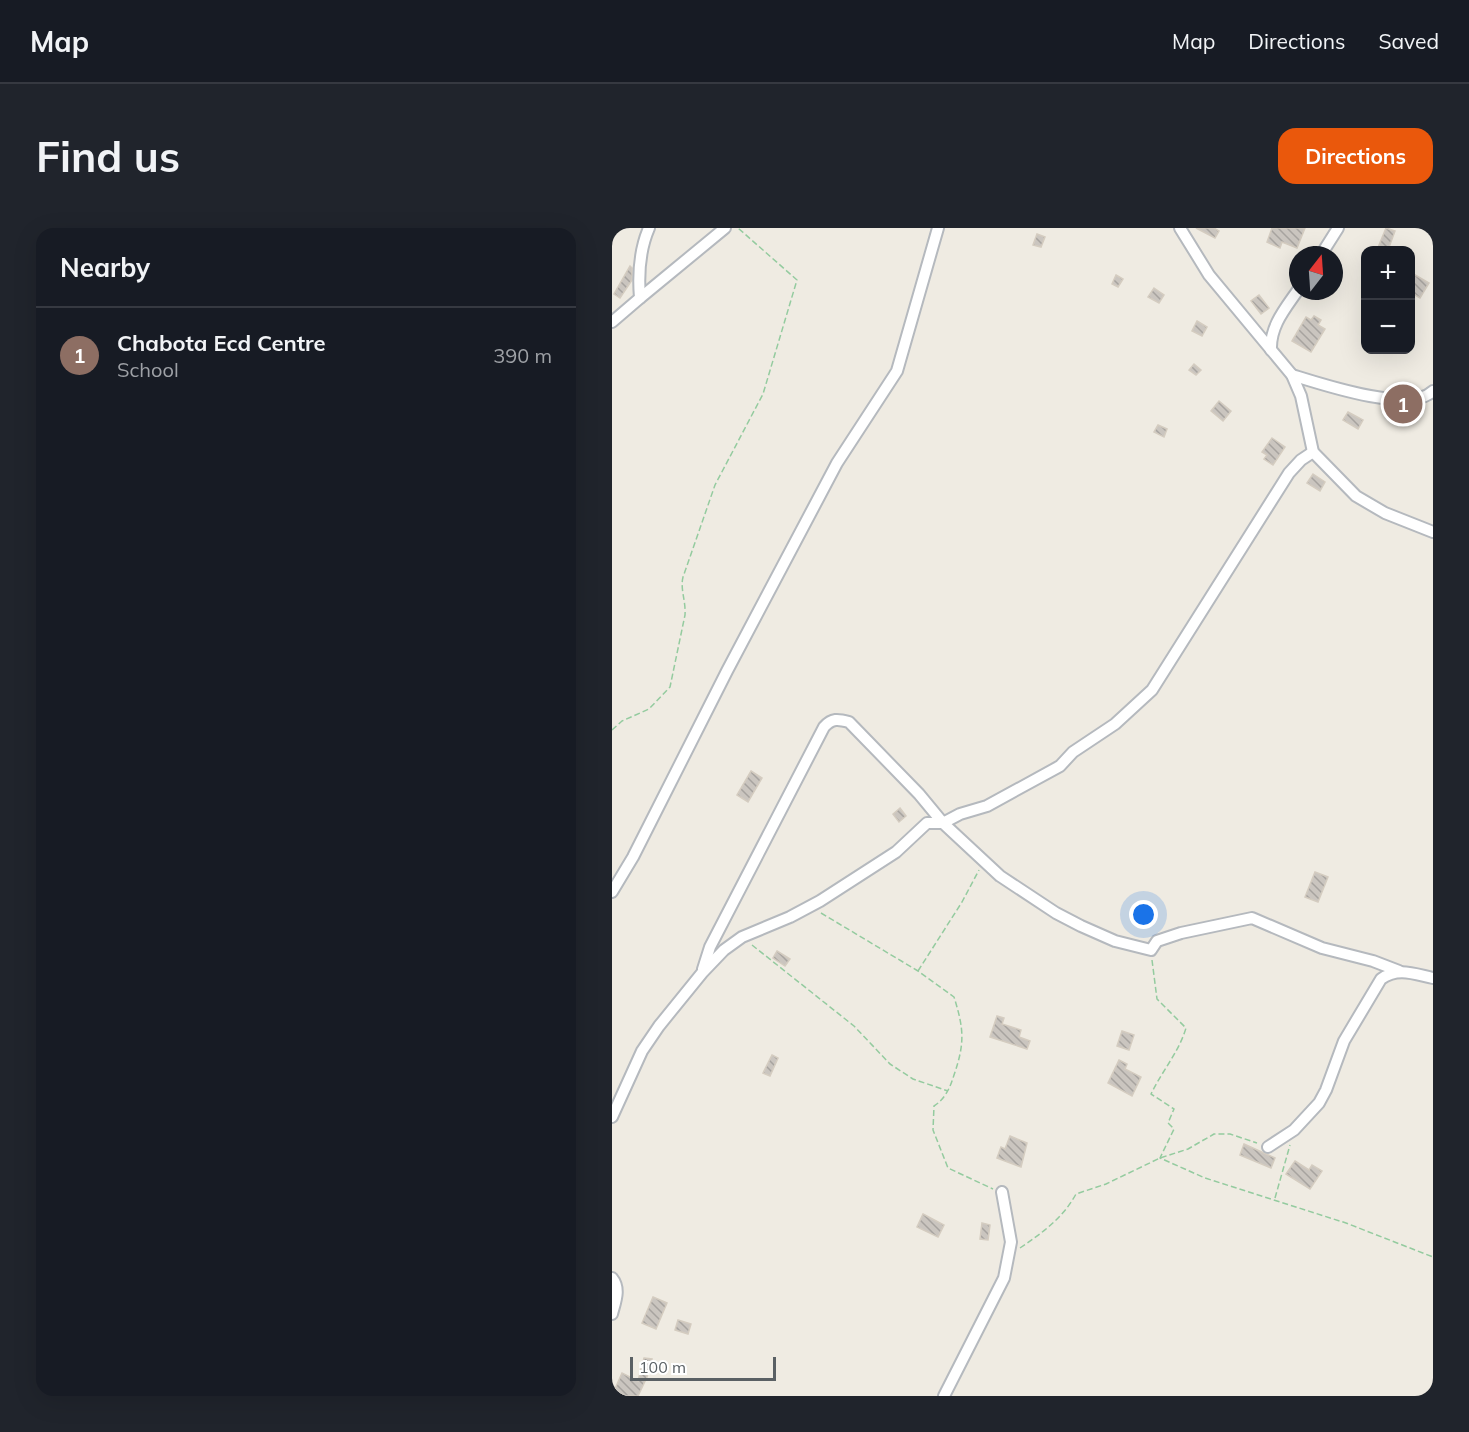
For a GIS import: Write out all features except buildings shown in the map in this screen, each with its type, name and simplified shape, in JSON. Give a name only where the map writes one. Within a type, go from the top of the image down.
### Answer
[{"type":"street","points":[[640,298],[638,278],[641,253],[649,228]]},
{"type":"street","points":[[612,322],[725,228]]},
{"type":"street","points":[[612,892],[633,857],[727,671],[837,463],[897,371],[938,228]]},
{"type":"street","points":[[1180,228],[1209,275],[1292,375],[1300,396],[1313,452],[1356,496],[1385,513],[1433,532]]},
{"type":"street","points":[[1327,246],[1338,228]]},
{"type":"street","points":[[1271,350],[1272,332],[1292,300]]},
{"type":"street","points":[[1292,375],[1328,387],[1372,397],[1417,399],[1433,391]]},
{"type":"street","points":[[612,1116],[642,1051],[702,973],[724,950],[741,938],[810,906],[896,852],[927,823],[943,823],[960,814],[998,801],[1060,766],[1073,752],[1115,724],[1152,690],[1289,473],[1301,460],[1313,452]]},
{"type":"street","points":[[702,973],[710,947],[824,727],[830,721],[838,719],[849,722],[919,794],[943,823],[1000,876],[1056,913],[1115,941],[1151,950],[1157,941],[1174,935],[1252,918],[1322,948],[1373,961],[1399,971],[1433,978]]},
{"type":"street","points":[[1268,1147],[1294,1130],[1319,1102],[1326,1090],[1344,1041],[1374,987],[1389,973],[1399,971]]},
{"type":"street","points":[[944,1396],[1004,1278],[1011,1242],[1002,1192]]},
{"type":"street","points":[[612,1278],[617,1284],[617,1292],[612,1314]]},
{"type":"path","points":[[612,730],[622,721],[649,709],[670,687],[685,615],[686,604],[681,585],[683,577],[715,485],[763,394],[796,280],[738,228]]},
{"type":"path","points":[[918,971],[962,902],[984,861]]},
{"type":"path","points":[[810,906],[918,971],[954,997],[960,1015],[963,1036],[962,1052],[948,1091],[942,1101],[934,1106],[933,1130],[948,1168],[1002,1192]]},
{"type":"path","points":[[741,938],[854,1026],[890,1064],[913,1079],[948,1091]]},
{"type":"path","points":[[1151,950],[1156,999],[1186,1028],[1181,1046],[1160,1075],[1151,1094],[1174,1109],[1168,1123],[1174,1129],[1160,1158]]},
{"type":"path","points":[[1274,1200],[1294,1130]]},
{"type":"path","points":[[1007,1257],[1047,1229],[1069,1207],[1076,1194],[1106,1184],[1160,1158],[1188,1149],[1214,1134],[1230,1134],[1268,1147]]},
{"type":"path","points":[[1160,1158],[1205,1178],[1346,1223],[1433,1257]]},
{"type":"place","name":"Chabota Ecd Centre","points":[[1403,404]]}]
